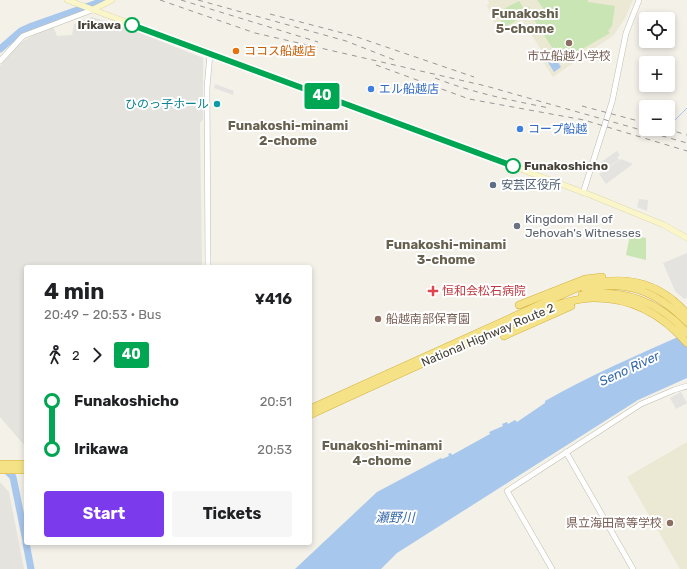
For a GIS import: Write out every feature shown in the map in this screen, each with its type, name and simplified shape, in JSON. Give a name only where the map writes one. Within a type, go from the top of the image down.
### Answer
[{"type":"highway","points":[[519,305],[585,279],[630,281],[653,288],[679,305],[687,314]]},
{"type":"highway","name":"National Highway Route 2","points":[[312,408],[561,295],[610,281]]},
{"type":"highway","points":[[610,281],[656,297],[674,309],[684,329],[687,342]]},
{"type":"highway","name":"National Highway Route 2","points":[[312,414],[565,299],[592,293],[603,296]]},
{"type":"highway","points":[[504,336],[560,310],[603,296],[611,296],[644,308],[684,329]]},
{"type":"highway","points":[[0,464],[24,464]]},
{"type":"highway","points":[[0,470],[24,470]]},
{"type":"main road","points":[[67,0],[584,193],[664,225],[687,238]]},
{"type":"main road","points":[[90,9],[112,0]]},
{"type":"street","points":[[584,193],[612,102],[626,33],[639,0]]},
{"type":"street","points":[[0,61],[23,36],[90,9]]},
{"type":"street","points":[[208,265],[207,88],[208,61],[210,54]]},
{"type":"street","points":[[552,569],[507,491],[641,404],[687,386]]},
{"type":"street","points":[[566,452],[633,569]]},
{"type":"shaded area","name":"市立船越小学校","points":[[488,0],[633,0],[625,18],[614,35],[553,77],[538,54],[542,51],[522,20],[499,35],[487,5],[489,3]]},
{"type":"shaded area","points":[[92,17],[135,31],[203,58],[203,119],[200,123],[202,265],[24,265],[24,445],[0,417],[0,66],[17,45],[37,33],[53,27],[57,36],[72,35],[74,24]]},
{"type":"shaded area","points":[[215,84],[234,91],[233,95],[214,88]]},
{"type":"shaded area","points":[[617,151],[620,155],[617,157],[619,160],[600,172],[598,169],[601,162]]},
{"type":"shaded area","points":[[621,159],[633,164],[606,184],[599,174]]},
{"type":"shaded area","points":[[639,199],[648,200],[647,211],[637,207]]},
{"type":"shaded area","points":[[687,253],[687,298],[684,299],[675,291],[663,263]]},
{"type":"shaded area","points":[[681,392],[687,403],[676,409],[670,398]]},
{"type":"shaded area","name":"県立海田高等学校","points":[[687,442],[687,569],[680,569],[627,477]]},
{"type":"shaded area","points":[[0,482],[9,492],[24,569],[0,569]]},
{"type":"green space","name":"市立船越小学校","points":[[537,0],[588,0],[588,2],[615,6],[612,26],[608,31],[610,33],[563,60],[556,48],[553,49],[533,18],[545,11]]},
{"type":"green space","points":[[519,1],[524,9],[529,7],[531,11],[507,26],[503,25],[499,16],[503,14],[502,10]]},
{"type":"green space","points":[[630,235],[646,238],[646,260],[626,255]]},
{"type":"water","points":[[553,55],[561,67],[554,72],[546,59]]},
{"type":"water","name":"瀬野川","points":[[687,333],[687,378],[638,400],[397,553],[381,569],[295,569],[377,492],[441,458],[442,459],[449,456],[448,454],[451,453],[452,455],[490,434],[489,432],[503,426],[502,424],[507,422],[508,424],[515,420],[517,422],[545,403],[545,401],[579,383]]},
{"type":"waterway","points":[[0,49],[21,31],[106,0]]},
{"type":"waterway","points":[[675,120],[687,108]]},
{"type":"waterway","points":[[3,467],[13,477],[24,531]]},
{"type":"waterway","points":[[26,545],[31,569]]},
{"type":"railway","points":[[160,0],[255,33],[486,86],[687,143]]},
{"type":"railway","points":[[181,0],[318,42]]},
{"type":"railway","points":[[198,0],[346,41],[397,61]]},
{"type":"railway","points":[[270,14],[354,36],[474,77]]},
{"type":"railway","points":[[376,65],[469,99],[584,120],[687,151]]},
{"type":"railway","points":[[435,78],[477,92],[549,108]]},
{"type":"railway","points":[[582,106],[639,121]]},
{"type":"railway","points":[[675,131],[687,135]]},
{"type":"bus line","name":"40","points":[[132,25],[513,166]]},
{"type":"place","name":"Irikawa","points":[[132,25]]},
{"type":"place","name":"市立船越小学校","points":[[569,43]]},
{"type":"place","name":"ココス船越店","points":[[236,51]]},
{"type":"place","name":"エル船越店","points":[[371,89]]},
{"type":"place","name":"ひのっ子ホール","points":[[217,104]]},
{"type":"place","name":"コープ船越","points":[[520,129]]},
{"type":"place","name":"Funakoshicho","points":[[513,166]]},
{"type":"place","name":"安芸区役所","points":[[493,185]]},
{"type":"place","name":"Kingdom Hall of Jehovah's Witnesses","points":[[517,226]]},
{"type":"place","name":"恒和会松石病院","points":[[433,291]]},
{"type":"place","name":"船越南部保育園","points":[[378,319]]},
{"type":"place","name":"県立海田高等学校","points":[[670,523]]},
{"type":"district","name":"Funakoshi 5-chome","points":[[525,20]]},
{"type":"district","name":"Funakoshi-minami 2-chome","points":[[288,132]]},
{"type":"district","name":"Funakoshi-minami 3-chome","points":[[446,252]]},
{"type":"district","name":"Funakoshi-minami 4-chome","points":[[382,452]]},
{"type":"water label","name":"Seno River","points":[[629,368]]}]
